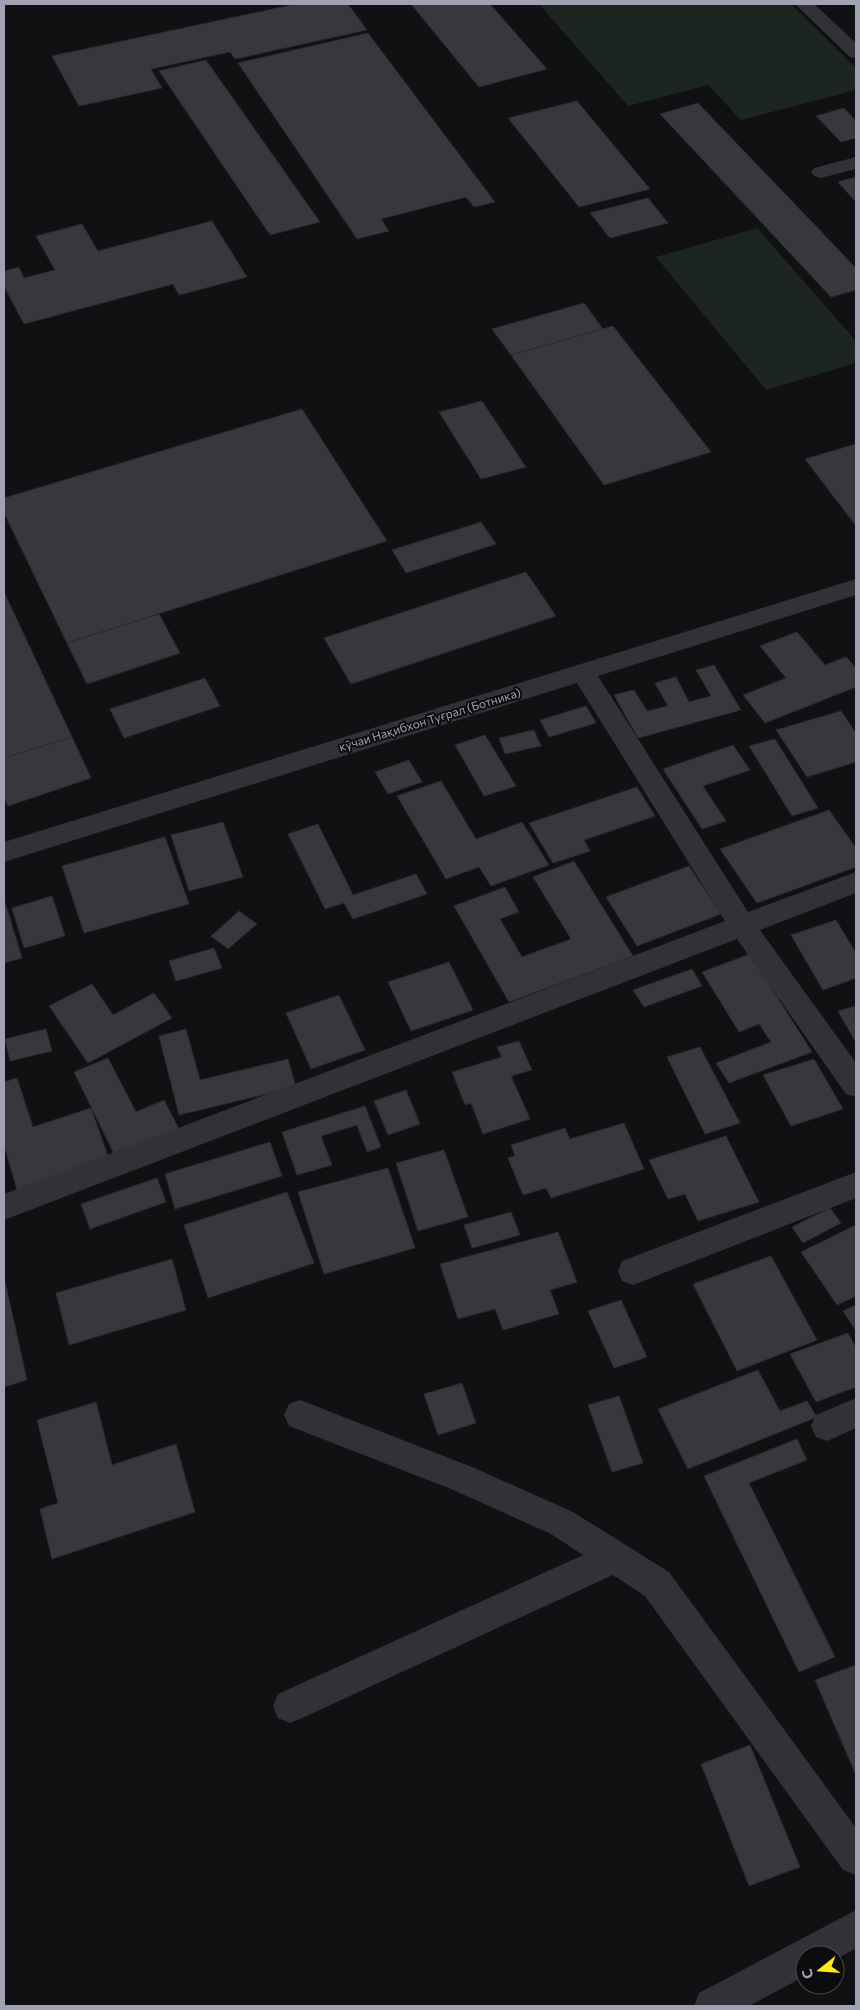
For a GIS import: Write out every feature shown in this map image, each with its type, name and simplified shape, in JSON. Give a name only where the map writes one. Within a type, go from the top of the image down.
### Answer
[{"type":"street","points":[[804,4],[856,53]]},
{"type":"street","points":[[820,172],[856,162]]},
{"type":"street","name":"кӯчаи Нақибхон Туғрал (Ботника)","points":[[4,852],[856,587]]},
{"type":"street","points":[[583,673],[742,925],[856,1085]]},
{"type":"street","points":[[4,1207],[856,882]]},
{"type":"street","points":[[632,1271],[856,1185]]},
{"type":"street","points":[[827,1426],[856,1413]]},
{"type":"street","points":[[300,1415],[461,1478],[562,1523],[658,1584],[856,1857]]},
{"type":"street","points":[[290,1706],[615,1556]]},
{"type":"street","points":[[826,1945],[856,1928]]},
{"type":"street","points":[[712,2006],[795,1962]]},
{"type":"shaded area","points":[[539,4],[791,4],[856,68],[856,90],[741,120],[708,85],[628,106]]},
{"type":"shaded area","points":[[757,228],[856,341],[856,363],[766,390],[656,257]]},
{"type":"building","points":[[296,4],[348,4],[367,30],[235,59],[230,52],[151,69],[162,88],[79,106],[52,56]]},
{"type":"building","points":[[411,4],[490,4],[547,69],[479,87]]},
{"type":"building","points":[[368,33],[495,202],[474,207],[466,197],[381,219],[389,231],[357,239],[238,63]]},
{"type":"building","points":[[206,60],[320,222],[270,235],[159,71]]},
{"type":"building","points":[[577,101],[650,189],[579,207],[508,118]]},
{"type":"building","points":[[698,103],[856,268],[856,290],[831,297],[660,114]]},
{"type":"building","points":[[844,108],[856,121],[856,138],[841,142],[816,116]]},
{"type":"building","points":[[856,177],[856,200],[855,201],[838,182]]},
{"type":"building","points":[[648,198],[668,223],[610,238],[590,213]]},
{"type":"building","points":[[212,221],[247,277],[179,295],[173,284],[24,324],[4,286],[4,271],[19,267],[24,278],[55,270],[36,236],[82,224],[98,251]]},
{"type":"building","points":[[584,303],[603,329],[511,355],[492,329]]},
{"type":"building","points":[[613,326],[711,452],[604,485],[511,355]]},
{"type":"building","points":[[482,401],[526,467],[481,479],[439,412]]},
{"type":"building","points":[[302,409],[387,541],[67,643],[4,513],[4,498]]},
{"type":"building","points":[[856,444],[856,526],[805,459]]},
{"type":"building","points":[[481,522],[496,544],[406,573],[392,550]]},
{"type":"building","points":[[526,572],[556,616],[351,684],[324,638]]},
{"type":"building","points":[[4,592],[72,737],[4,758]]},
{"type":"building","points":[[159,614],[180,653],[87,684],[67,643]]},
{"type":"building","points":[[797,632],[825,665],[846,657],[856,668],[856,687],[765,723],[743,695],[786,678],[760,646]]},
{"type":"building","points":[[714,665],[741,710],[638,738],[614,695],[634,690],[647,711],[668,706],[655,683],[676,677],[689,702],[711,696],[696,670]]},
{"type":"building","points":[[205,678],[220,706],[124,738],[110,709]]},
{"type":"building","points":[[586,706],[596,723],[549,737],[540,720]]},
{"type":"building","points":[[841,711],[856,733],[856,762],[807,777],[776,730]]},
{"type":"building","points":[[534,730],[541,746],[505,754],[499,738]]},
{"type":"building","points":[[485,735],[516,786],[484,796],[455,745]]},
{"type":"building","points":[[72,737],[91,778],[8,806],[4,797],[4,758]]},
{"type":"building","points":[[775,739],[818,808],[792,816],[749,746]]},
{"type":"building","points":[[733,745],[750,770],[703,786],[726,821],[702,829],[663,769]]},
{"type":"building","points":[[409,760],[422,782],[388,794],[375,772]]},
{"type":"building","points":[[441,781],[476,839],[522,822],[549,865],[491,886],[479,867],[446,879],[397,796]]},
{"type":"building","points":[[637,787],[655,816],[584,840],[590,851],[553,863],[529,823]]},
{"type":"building","points":[[829,810],[856,848],[856,867],[757,903],[720,849]]},
{"type":"building","points":[[223,822],[243,877],[189,891],[171,835]]},
{"type":"building","points":[[318,824],[353,895],[416,874],[427,894],[353,919],[344,903],[325,909],[288,834]]},
{"type":"building","points":[[165,837],[189,904],[84,933],[62,866]]},
{"type":"building","points":[[574,861],[633,956],[509,1002],[454,906],[505,887],[519,912],[500,919],[522,957],[571,939],[533,877]]},
{"type":"building","points":[[689,866],[721,914],[637,946],[606,897]]},
{"type":"building","points":[[52,896],[65,936],[24,948],[12,908]]},
{"type":"building","points":[[4,899],[22,958],[4,963]]},
{"type":"building","points":[[239,911],[257,924],[228,949],[211,936]]},
{"type":"building","points":[[836,920],[856,953],[856,978],[823,990],[791,935]]},
{"type":"building","points":[[214,948],[222,968],[176,981],[169,961]]},
{"type":"building","points":[[750,954],[812,1052],[729,1083],[716,1063],[771,1042],[759,1024],[739,1032],[702,972]]},
{"type":"building","points":[[449,962],[473,1010],[411,1031],[388,982]]},
{"type":"building","points":[[692,969],[702,986],[644,1007],[633,990]]},
{"type":"building","points":[[92,984],[113,1015],[154,993],[172,1018],[88,1063],[49,1006]]},
{"type":"building","points":[[339,995],[365,1050],[311,1069],[286,1013]]},
{"type":"building","points":[[856,1006],[856,1043],[838,1011]]},
{"type":"building","points":[[46,1029],[52,1051],[10,1061],[5,1039]]},
{"type":"building","points":[[186,1029],[200,1080],[288,1059],[296,1087],[179,1115],[159,1036]]},
{"type":"building","points":[[519,1041],[532,1070],[511,1076],[530,1119],[483,1134],[471,1103],[465,1105],[452,1072],[502,1057],[497,1047]]},
{"type":"building","points":[[700,1047],[740,1123],[705,1134],[667,1057]]},
{"type":"building","points":[[108,1058],[136,1112],[164,1100],[179,1129],[115,1156],[74,1072]]},
{"type":"building","points":[[814,1059],[843,1109],[791,1126],[763,1075]]},
{"type":"building","points":[[17,1078],[33,1127],[91,1108],[109,1159],[17,1190],[4,1145],[4,1082]]},
{"type":"building","points":[[406,1090],[420,1124],[388,1135],[374,1101]]},
{"type":"building","points":[[365,1106],[381,1147],[367,1152],[357,1125],[321,1136],[332,1165],[297,1175],[282,1132]]},
{"type":"building","points":[[624,1123],[644,1169],[551,1198],[546,1188],[523,1195],[508,1158],[515,1156],[511,1145],[565,1128],[570,1139]]},
{"type":"building","points":[[726,1136],[759,1202],[698,1221],[685,1194],[668,1199],[649,1160]]},
{"type":"building","points":[[270,1142],[282,1176],[175,1209],[165,1174]]},
{"type":"building","points":[[444,1150],[468,1217],[418,1231],[396,1163]]},
{"type":"building","points":[[388,1168],[415,1248],[324,1274],[298,1192]]},
{"type":"building","points":[[157,1178],[166,1202],[90,1229],[81,1204]]},
{"type":"building","points":[[287,1192],[314,1263],[208,1298],[184,1225]]},
{"type":"building","points":[[830,1208],[841,1223],[803,1243],[792,1227]]},
{"type":"building","points":[[511,1212],[520,1235],[472,1248],[464,1225]]},
{"type":"building","points":[[856,1225],[856,1296],[837,1305],[801,1252]]},
{"type":"building","points":[[558,1232],[577,1282],[550,1290],[559,1314],[503,1330],[495,1309],[458,1319],[440,1264]]},
{"type":"building","points":[[771,1256],[817,1340],[737,1371],[693,1284]]},
{"type":"building","points":[[172,1259],[186,1310],[69,1345],[56,1293]]},
{"type":"building","points":[[4,1277],[27,1380],[4,1387]]},
{"type":"building","points":[[621,1300],[647,1357],[614,1368],[588,1311]]},
{"type":"building","points":[[856,1305],[856,1331],[843,1311]]},
{"type":"building","points":[[848,1333],[856,1348],[856,1387],[816,1402],[790,1354]]},
{"type":"building","points":[[758,1370],[780,1411],[807,1401],[817,1417],[688,1469],[658,1409]]},
{"type":"building","points":[[462,1383],[476,1423],[438,1435],[424,1394]]},
{"type":"building","points":[[619,1396],[643,1463],[612,1472],[588,1405]]},
{"type":"building","points":[[96,1402],[112,1465],[176,1444],[195,1512],[52,1559],[40,1509],[58,1503],[37,1420]]},
{"type":"building","points":[[797,1439],[807,1460],[749,1483],[835,1657],[799,1672],[704,1476]]},
{"type":"building","points":[[856,1665],[856,1775],[815,1680]]},
{"type":"building","points":[[750,1745],[800,1867],[749,1886],[701,1764]]}]
